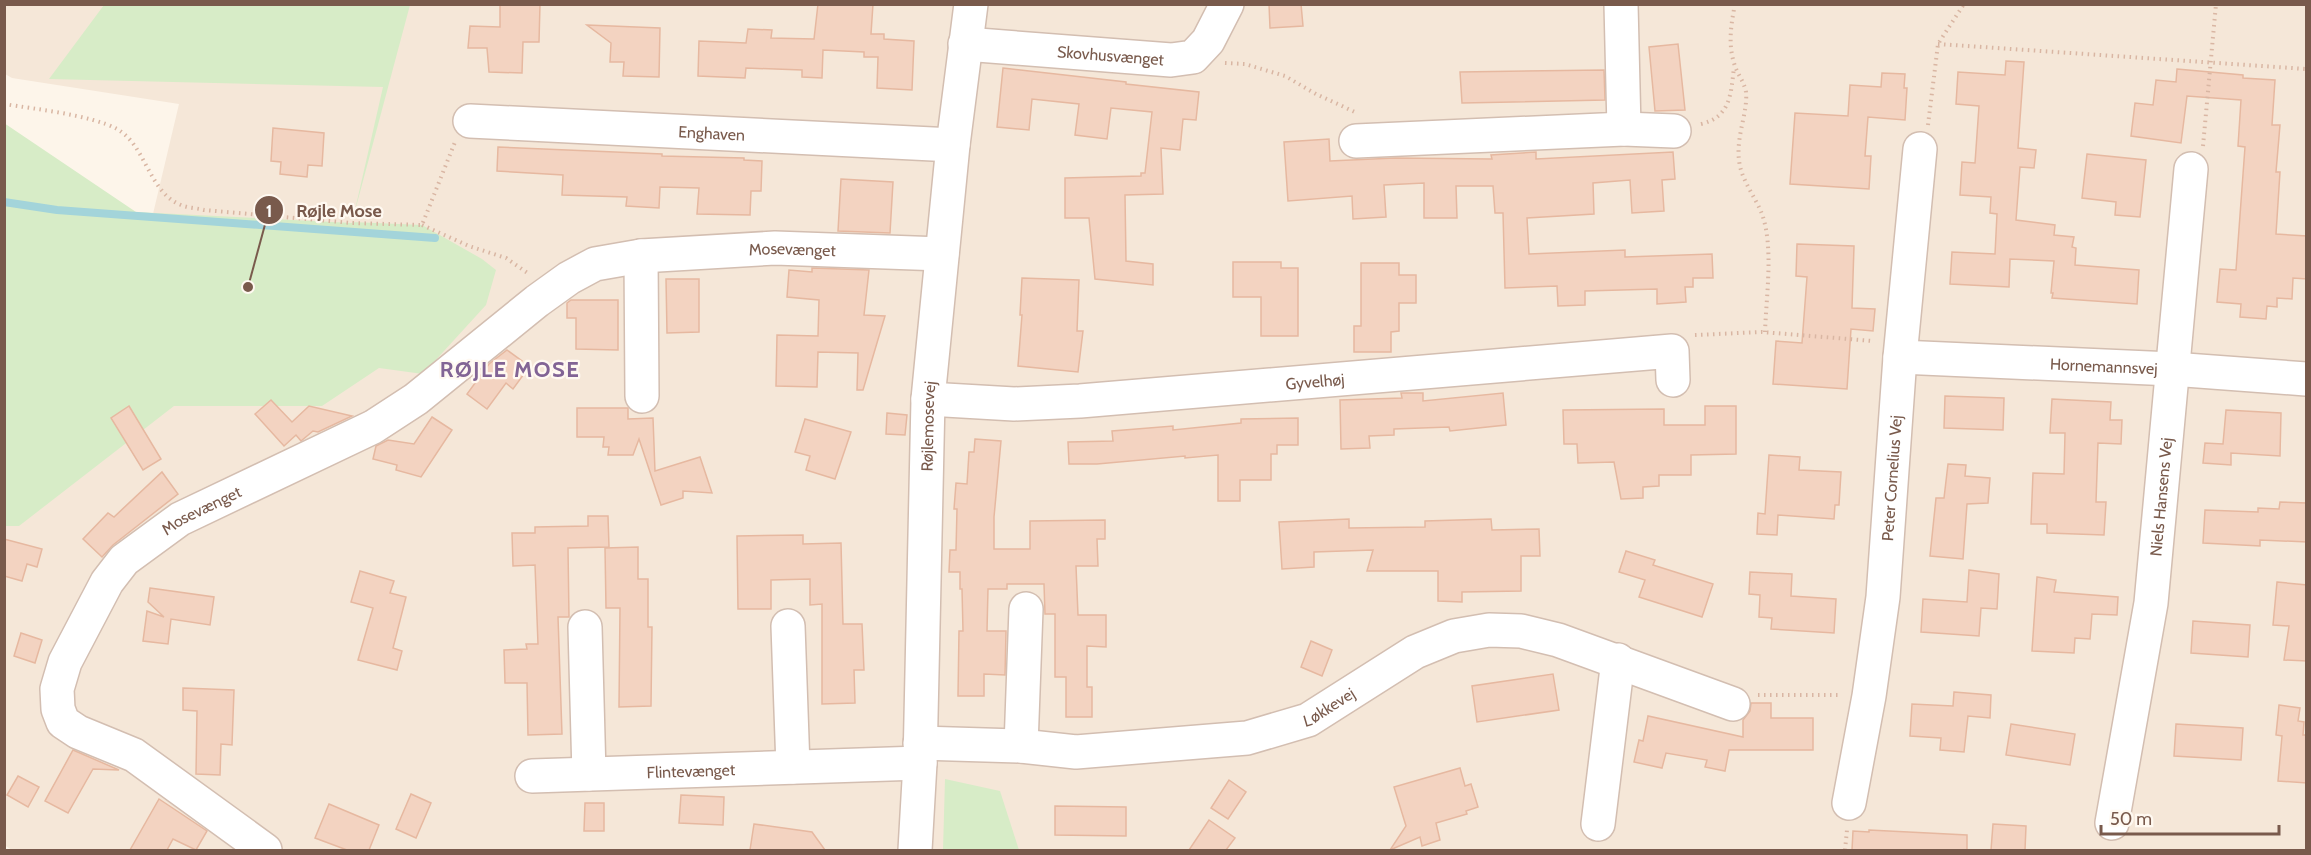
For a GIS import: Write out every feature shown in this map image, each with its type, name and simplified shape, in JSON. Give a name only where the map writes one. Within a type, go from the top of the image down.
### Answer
[{"type":"street","name":"Røjlemosevej","points":[[915,850],[920,753],[928,399],[953,145],[971,4]]},
{"type":"street","points":[[1203,46],[1227,4]]},
{"type":"street","points":[[1621,4],[1624,129]]},
{"type":"street","name":"Skovhusvænget","points":[[965,44],[1172,60],[1193,57],[1203,46]]},
{"type":"street","name":"Enghaven","points":[[470,122],[953,145]]},
{"type":"street","points":[[1356,141],[1624,129],[1674,131]]},
{"type":"street","name":"Peter Cornelius Vej","points":[[1849,803],[1869,696],[1883,597],[1900,357],[1920,149]]},
{"type":"street","name":"Niels Hansens Vej","points":[[2112,824],[2151,603],[2191,169]]},
{"type":"street","name":"Mosevænget","points":[[265,850],[134,755],[78,732],[63,722],[58,709],[57,689],[65,662],[107,582],[124,560],[180,519],[373,427],[416,399],[569,278],[595,264],[641,256],[775,248],[942,254]]},
{"type":"street","points":[[641,256],[642,396]]},
{"type":"street","name":"Hornemannsvej","points":[[1900,357],[2172,369],[2307,379]]},
{"type":"street","name":"Gyvelhøj","points":[[928,399],[1014,404],[1080,401],[1672,365]]},
{"type":"street","points":[[1021,746],[1026,609]]},
{"type":"street","points":[[788,626],[793,767]]},
{"type":"street","points":[[585,627],[589,774]]},
{"type":"street","name":"Løkkevej","points":[[920,753],[1021,746],[1076,752],[1247,738],[1308,720],[1414,652],[1454,636],[1489,630],[1521,631],[1558,640],[1618,660],[1732,704]]},
{"type":"street","points":[[1598,824],[1618,660]]},
{"type":"street","name":"Flintevænget","points":[[532,776],[793,767],[920,753]]},
{"type":"path","points":[[1674,131],[1706,123],[1719,117],[1726,108],[1734,66],[1730,31],[1734,4]]},
{"type":"path","points":[[1920,149],[1926,141],[1938,44],[1964,4]]},
{"type":"path","points":[[2191,169],[2202,161],[2216,4]]},
{"type":"path","points":[[1938,44],[2307,69]]},
{"type":"path","points":[[1203,46],[1223,63],[1245,64],[1286,76],[1316,94],[1380,126],[1388,140]]},
{"type":"path","points":[[1734,66],[1744,83],[1746,98],[1739,130],[1738,159],[1742,174],[1762,215],[1768,243],[1765,333]]},
{"type":"path","points":[[4,104],[97,121],[117,129],[131,140],[163,191],[180,205],[204,210],[352,223],[422,225],[469,246],[506,258],[525,271],[538,284],[537,302]]},
{"type":"path","points":[[422,225],[454,144],[470,122]]},
{"type":"path","points":[[1672,365],[1683,335],[1765,333],[1881,342],[1900,357]]},
{"type":"path","points":[[1732,704],[1740,694],[1869,696]]},
{"type":"shaded area","points":[[5,4],[2306,5],[2306,850],[12,850],[4,845],[5,461],[121,349],[179,104],[12,78],[5,74]]},
{"type":"green space","points":[[104,5],[410,5],[354,216],[383,87],[49,79]]},
{"type":"green space","name":"RØJLE MOSE","points":[[4,123],[136,212],[422,225],[482,259],[496,270],[486,305],[423,374],[379,368],[322,406],[174,406],[19,526],[5,526]]},
{"type":"green space","points":[[945,779],[1000,791],[1019,850],[943,850]]},
{"type":"building","points":[[500,4],[540,4],[539,42],[523,42],[522,73],[489,72],[487,48],[468,48],[470,26],[500,27]]},
{"type":"building","points":[[818,4],[873,4],[871,34],[884,34],[884,39],[914,41],[912,90],[877,88],[878,57],[864,57],[864,52],[823,50],[822,78],[802,77],[802,70],[746,68],[745,78],[698,76],[699,41],[746,43],[748,29],[772,30],[771,38],[814,39]]},
{"type":"building","points":[[1269,4],[1301,4],[1303,26],[1270,28]]},
{"type":"building","points":[[587,25],[660,28],[659,77],[623,76],[624,62],[610,62],[611,43]]},
{"type":"building","points":[[1678,44],[1685,110],[1655,111],[1649,47]]},
{"type":"building","points":[[2006,61],[2024,62],[2018,148],[2036,150],[2034,168],[2020,167],[2016,220],[2055,225],[2054,235],[2074,237],[2072,247],[2076,248],[2075,265],[2139,270],[2137,304],[2052,298],[2054,261],[2010,259],[2009,287],[1950,284],[1952,252],[1995,254],[1997,214],[1990,213],[1991,197],[1960,195],[1962,162],[1975,163],[1979,106],[1956,104],[1958,72],[2005,75]]},
{"type":"building","points":[[1003,68],[1199,92],[1196,120],[1183,119],[1180,150],[1161,148],[1163,194],[1125,195],[1126,261],[1153,264],[1153,285],[1095,279],[1089,218],[1065,218],[1065,178],[1141,176],[1141,173],[1145,173],[1152,112],[1111,108],[1107,139],[1075,135],[1079,104],[1032,99],[1029,130],[997,127]]},
{"type":"building","points":[[2177,69],[2275,80],[2272,125],[2280,125],[2276,172],[2280,172],[2276,234],[2307,236],[2307,279],[2293,278],[2292,299],[2277,298],[2277,307],[2267,306],[2266,319],[2240,317],[2241,304],[2217,302],[2220,269],[2236,270],[2245,147],[2238,146],[2241,100],[2187,96],[2181,143],[2131,136],[2135,103],[2153,105],[2156,80],[2176,82]]},
{"type":"building","points":[[1604,70],[1605,100],[1462,103],[1460,72]]},
{"type":"building","points":[[1882,73],[1905,74],[1904,88],[1907,88],[1905,120],[1868,117],[1865,156],[1871,156],[1869,189],[1790,184],[1795,113],[1848,116],[1850,85],[1881,87]]},
{"type":"building","points":[[273,128],[324,133],[322,166],[308,165],[307,177],[280,174],[281,162],[271,161]]},
{"type":"building","points":[[1329,139],[1330,161],[1395,158],[1492,159],[1491,155],[1536,152],[1536,159],[1673,152],[1675,179],[1662,180],[1664,211],[1632,213],[1630,180],[1593,183],[1594,214],[1527,218],[1529,254],[1625,250],[1625,257],[1712,254],[1713,278],[1693,278],[1693,287],[1685,287],[1686,302],[1657,304],[1657,289],[1585,291],[1585,305],[1558,306],[1557,286],[1505,288],[1503,213],[1495,213],[1493,186],[1456,186],[1457,218],[1424,218],[1424,183],[1384,185],[1386,217],[1353,219],[1352,196],[1288,201],[1284,142]]},
{"type":"building","points":[[498,147],[744,158],[744,160],[762,161],[761,191],[751,191],[750,215],[697,214],[699,188],[660,187],[659,208],[626,206],[627,197],[562,195],[563,175],[497,171]]},
{"type":"building","points":[[2087,154],[2146,160],[2140,217],[2115,215],[2116,202],[2082,198]]},
{"type":"building","points":[[841,179],[893,182],[890,233],[838,231]]},
{"type":"building","points":[[1797,244],[1854,246],[1852,308],[1875,309],[1873,331],[1851,329],[1847,389],[1773,384],[1776,341],[1802,343],[1807,277],[1796,276]]},
{"type":"building","points":[[1233,262],[1281,262],[1281,268],[1298,268],[1298,336],[1261,336],[1261,297],[1233,297]]},
{"type":"building","points":[[1361,263],[1399,263],[1399,275],[1416,275],[1416,303],[1399,303],[1399,331],[1391,332],[1391,352],[1354,352],[1354,326],[1361,326]]},
{"type":"building","points":[[812,268],[869,270],[864,315],[885,316],[863,390],[857,390],[858,353],[818,352],[817,387],[776,386],[777,335],[818,336],[819,300],[787,297],[789,270],[812,272]]},
{"type":"building","points":[[1022,278],[1079,280],[1077,331],[1083,331],[1078,372],[1018,366]]},
{"type":"building","points":[[666,279],[699,279],[699,332],[667,333]]},
{"type":"building","points":[[571,300],[618,300],[618,350],[576,349],[576,318],[567,318],[567,303]]},
{"type":"building","points":[[507,350],[522,361],[516,368],[524,374],[513,389],[506,383],[487,409],[467,394],[489,364]]},
{"type":"building","points":[[1401,393],[1423,393],[1423,401],[1503,393],[1506,425],[1450,431],[1449,427],[1394,429],[1394,435],[1369,436],[1370,448],[1341,449],[1340,400],[1402,398]]},
{"type":"building","points":[[1945,396],[2004,398],[2003,430],[1944,428]]},
{"type":"building","points":[[2052,399],[2111,402],[2110,420],[2122,420],[2121,444],[2098,443],[2096,502],[2106,502],[2104,535],[2047,533],[2047,524],[2031,524],[2033,473],[2064,474],[2065,433],[2050,433]]},
{"type":"building","points":[[271,400],[292,422],[309,406],[352,416],[318,432],[313,431],[301,441],[296,435],[284,446],[255,414]]},
{"type":"building","points":[[129,406],[161,459],[143,470],[111,418]]},
{"type":"building","points":[[1705,406],[1736,406],[1736,454],[1691,455],[1691,475],[1659,475],[1659,486],[1643,487],[1643,498],[1621,499],[1614,462],[1578,463],[1577,444],[1564,444],[1563,410],[1664,409],[1664,425],[1705,425]]},
{"type":"building","points":[[577,408],[628,408],[628,419],[653,418],[655,471],[700,457],[712,493],[683,491],[683,498],[661,505],[639,439],[633,455],[608,455],[609,447],[603,447],[604,437],[577,437]]},
{"type":"building","points":[[2226,410],[2281,413],[2280,456],[2231,453],[2231,465],[2203,463],[2205,443],[2223,444]]},
{"type":"building","points":[[887,413],[907,415],[905,435],[886,434]]},
{"type":"building","points":[[432,417],[452,430],[421,477],[396,470],[397,465],[373,459],[376,446],[388,440],[414,444]]},
{"type":"building","points":[[1298,418],[1298,445],[1277,445],[1277,454],[1271,454],[1271,480],[1240,480],[1240,501],[1218,501],[1218,455],[1069,464],[1068,442],[1113,441],[1112,431],[1173,426],[1173,430],[1241,423],[1241,419]]},
{"type":"building","points":[[805,419],[851,432],[835,479],[806,470],[810,456],[795,452]]},
{"type":"building","points":[[975,439],[1001,441],[994,517],[994,549],[1030,549],[1030,521],[1105,520],[1105,539],[1097,539],[1098,566],[1076,566],[1078,615],[1106,615],[1106,647],[1087,646],[1087,687],[1092,687],[1092,717],[1066,717],[1066,677],[1055,677],[1055,614],[1045,614],[1044,584],[1007,584],[1007,589],[988,589],[987,631],[1006,631],[1005,675],[984,674],[984,696],[958,696],[959,631],[963,631],[962,589],[960,589],[960,572],[949,572],[950,550],[956,550],[957,509],[954,509],[956,483],[967,484],[969,452],[974,452]]},
{"type":"building","points":[[1769,455],[1800,457],[1799,470],[1841,472],[1839,505],[1835,505],[1834,519],[1778,515],[1777,535],[1757,534],[1758,513],[1765,514]]},
{"type":"building","points":[[1948,464],[1966,465],[1965,476],[1990,478],[1988,503],[1967,504],[1963,559],[1930,556],[1936,498],[1944,498]]},
{"type":"building","points":[[162,472],[178,494],[113,545],[102,557],[83,539],[108,513],[114,517]]},
{"type":"building","points":[[2280,502],[2307,503],[2307,542],[2260,540],[2260,546],[2203,543],[2205,510],[2258,512],[2258,508],[2279,509]]},
{"type":"building","points":[[588,516],[608,516],[609,547],[568,548],[569,617],[558,617],[562,734],[528,735],[527,683],[505,683],[504,650],[527,649],[526,644],[538,644],[535,565],[513,566],[512,533],[535,533],[535,527],[588,526]]},
{"type":"building","points":[[1349,519],[1349,528],[1425,527],[1425,521],[1491,519],[1492,530],[1539,529],[1540,556],[1521,556],[1521,591],[1462,592],[1462,602],[1438,601],[1438,571],[1367,571],[1373,550],[1314,552],[1314,567],[1282,569],[1279,522]]},
{"type":"building","points":[[803,535],[803,544],[841,543],[843,624],[862,624],[864,670],[854,670],[855,703],[822,704],[822,604],[810,605],[810,579],[771,580],[771,609],[738,609],[737,536]]},
{"type":"building","points":[[4,539],[42,549],[37,567],[27,564],[22,581],[4,576]]},
{"type":"building","points":[[638,547],[638,579],[648,579],[648,627],[652,627],[651,706],[619,707],[620,608],[606,608],[605,548]]},
{"type":"building","points":[[1626,551],[1655,560],[1653,565],[1713,584],[1702,617],[1639,597],[1645,580],[1619,572]]},
{"type":"building","points":[[1969,570],[1999,574],[1997,609],[1981,608],[1979,636],[1921,632],[1923,599],[1967,602]]},
{"type":"building","points":[[360,571],[394,581],[390,593],[406,597],[393,648],[402,651],[397,670],[358,660],[373,608],[351,602]]},
{"type":"building","points":[[1750,572],[1792,574],[1791,596],[1836,599],[1834,633],[1771,629],[1772,618],[1759,617],[1760,595],[1749,594]]},
{"type":"building","points":[[2037,577],[2056,580],[2054,592],[2118,597],[2117,615],[2092,614],[2090,639],[2075,638],[2074,653],[2032,651]]},
{"type":"building","points":[[2277,582],[2307,585],[2307,661],[2284,660],[2289,626],[2273,625]]},
{"type":"building","points":[[150,588],[214,597],[210,625],[171,619],[168,644],[143,641],[147,611],[164,617],[148,602]]},
{"type":"building","points":[[2193,621],[2250,625],[2248,657],[2191,653]]},
{"type":"building","points":[[21,633],[42,640],[35,663],[14,656]]},
{"type":"building","points":[[1311,641],[1332,650],[1322,676],[1301,667]]},
{"type":"building","points":[[1553,674],[1559,710],[1477,722],[1472,686]]},
{"type":"building","points":[[183,688],[234,690],[232,745],[221,744],[220,775],[196,774],[197,711],[183,710]]},
{"type":"building","points":[[1954,692],[1991,695],[1990,718],[1968,716],[1964,752],[1940,750],[1941,738],[1910,736],[1912,704],[1953,706]]},
{"type":"building","points":[[1751,703],[1771,703],[1771,718],[1813,718],[1813,750],[1729,750],[1725,771],[1705,767],[1707,760],[1666,753],[1662,768],[1634,762],[1639,740],[1643,741],[1648,716],[1743,737],[1743,720],[1750,711]]},
{"type":"building","points":[[2279,705],[2300,708],[2298,721],[2304,722],[2303,735],[2307,735],[2307,783],[2278,781],[2282,736],[2276,735]]},
{"type":"building","points":[[2011,724],[2075,734],[2070,765],[2006,755]]},
{"type":"building","points":[[2176,724],[2243,728],[2241,760],[2174,756]]},
{"type":"building","points":[[73,750],[119,770],[93,769],[68,813],[45,801]]},
{"type":"building","points":[[1460,768],[1465,786],[1471,784],[1478,807],[1466,811],[1467,814],[1436,823],[1440,840],[1422,846],[1420,837],[1390,850],[1406,826],[1394,787]]},
{"type":"building","points":[[18,776],[39,787],[28,807],[7,795]]},
{"type":"building","points":[[1229,780],[1246,792],[1228,819],[1211,808]]},
{"type":"building","points":[[411,794],[431,803],[416,838],[396,829]]},
{"type":"building","points":[[681,795],[724,797],[723,825],[679,823]]},
{"type":"building","points":[[159,799],[207,831],[196,850],[173,839],[167,850],[130,850]]},
{"type":"building","points":[[585,803],[604,803],[604,831],[584,831]]},
{"type":"building","points":[[329,804],[379,825],[369,850],[347,850],[315,838]]},
{"type":"building","points":[[1055,806],[1126,807],[1126,836],[1055,835]]},
{"type":"building","points":[[1209,820],[1235,838],[1226,850],[1189,850]]},
{"type":"building","points":[[754,824],[812,832],[825,850],[750,850]]},
{"type":"building","points":[[1993,824],[2026,826],[2025,850],[1991,850]]},
{"type":"building","points":[[1869,830],[1967,835],[1967,850],[1852,850],[1853,831],[1869,832]]},
{"type":"waterway","points":[[4,202],[57,210],[435,238]]},
{"type":"place","name":"Røjle Mose","points":[[248,287]]},
{"type":"district","name":"RØJLE MOSE","points":[[510,369]]}]
